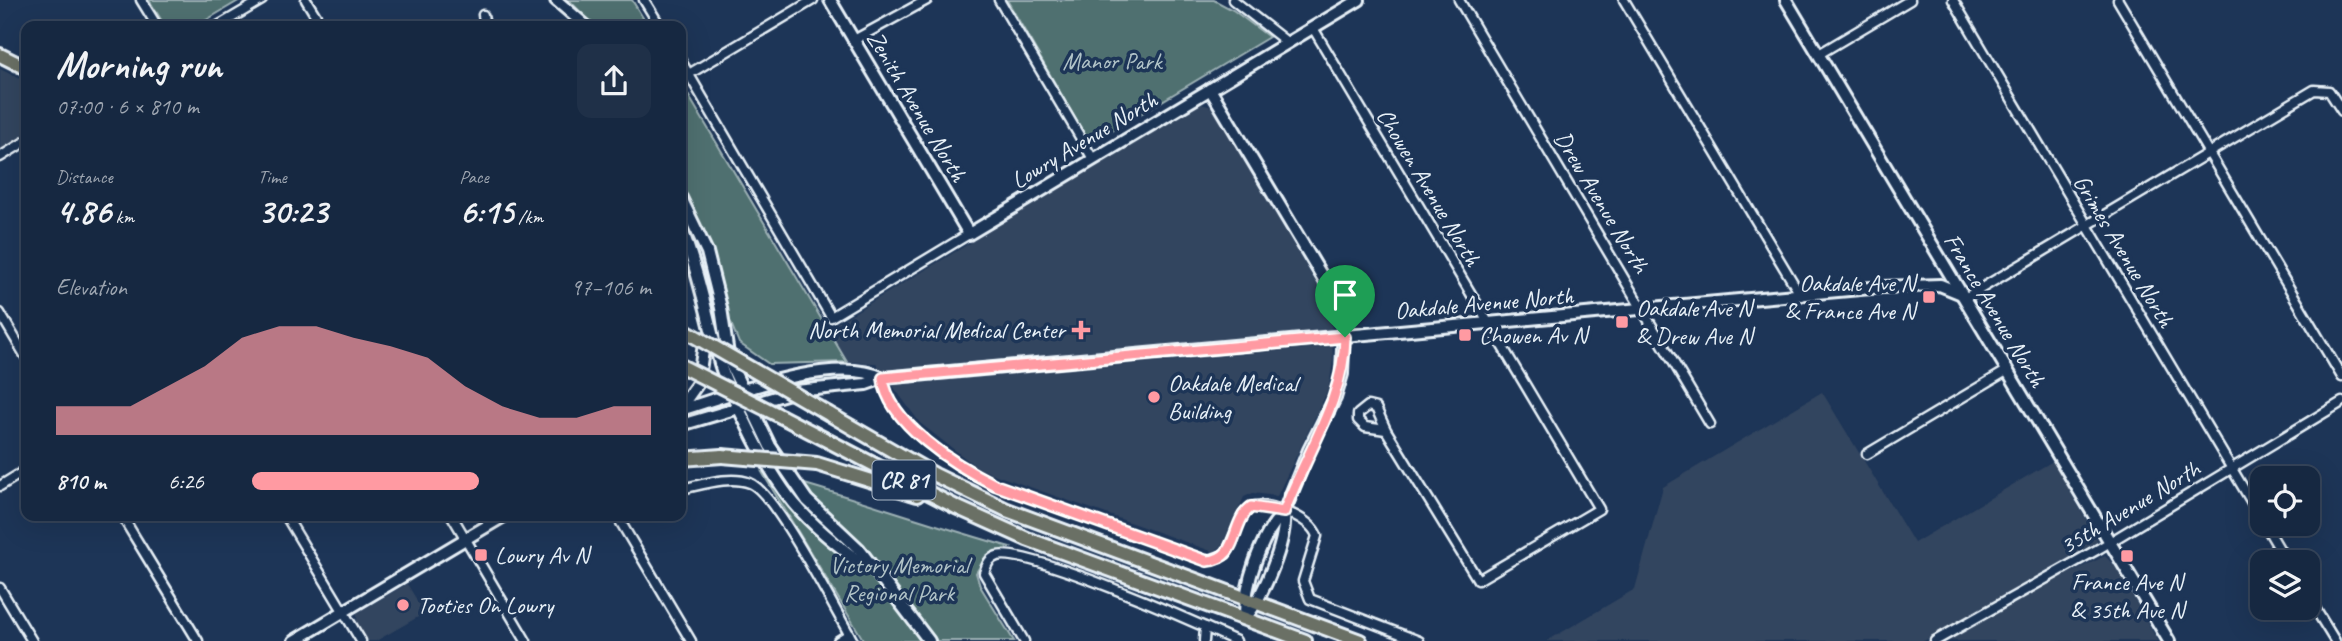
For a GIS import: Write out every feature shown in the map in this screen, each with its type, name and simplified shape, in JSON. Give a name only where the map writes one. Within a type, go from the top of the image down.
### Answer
[{"type":"main road","points":[[0,55],[21,66]]},
{"type":"main road","name":"CR 81","points":[[686,331],[935,475],[1054,528],[1360,641]]},
{"type":"main road","name":"CR 81","points":[[686,369],[990,523],[1305,641]]},
{"type":"main road","points":[[686,459],[722,456],[817,464],[909,491],[950,510],[990,523]]},
{"type":"street","points":[[141,0],[154,21]]},
{"type":"street","points":[[226,21],[262,0]]},
{"type":"street","points":[[306,0],[319,21]]},
{"type":"street","points":[[556,0],[581,21]]},
{"type":"street","points":[[644,0],[657,21]]},
{"type":"street","points":[[686,69],[689,74],[813,0]]},
{"type":"street","name":"Zenith Avenue North","points":[[830,0],[969,234]]},
{"type":"street","points":[[854,40],[927,0]]},
{"type":"street","points":[[999,0],[1093,159]]},
{"type":"street","points":[[1233,0],[1288,43]]},
{"type":"street","name":"Lowry Avenue North","points":[[689,74],[831,317],[1359,0]]},
{"type":"street","name":"Drew Avenue North","points":[[1459,0],[1710,424]]},
{"type":"street","points":[[1624,0],[1801,296]]},
{"type":"street","name":"France Avenue North","points":[[1786,0],[2169,641]]},
{"type":"street","points":[[1819,54],[1910,0]]},
{"type":"street","name":"Grimes Avenue North","points":[[1953,0],[2250,500]]},
{"type":"street","points":[[2118,0],[2342,377]]},
{"type":"street","points":[[566,7],[575,21]]},
{"type":"street","points":[[483,15],[484,21]]},
{"type":"street","name":"Chowen Avenue North","points":[[1313,28],[1599,509],[1478,580],[1386,430]]},
{"type":"street","points":[[1210,89],[1329,288],[1344,322],[1345,337],[1342,374],[1335,398],[1309,450],[1284,512],[1271,525],[1244,598],[1245,619]]},
{"type":"street","points":[[1963,296],[2314,90],[2324,89],[2333,96],[2342,111]]},
{"type":"street","points":[[0,156],[21,144]]},
{"type":"street","points":[[686,208],[707,252],[738,392],[738,407],[760,453],[788,499],[819,530],[878,575]]},
{"type":"street","points":[[686,244],[719,363],[738,392],[751,405],[770,446],[800,491],[859,549],[929,641]]},
{"type":"street","name":"Oakdale Avenue North","points":[[686,423],[796,391],[866,384],[883,378],[1643,309],[1940,285],[1963,296]]},
{"type":"street","points":[[686,402],[693,393],[705,351],[702,297]]},
{"type":"street","points":[[0,313],[21,349]]},
{"type":"street","points":[[1867,454],[2008,370]]},
{"type":"street","name":"Oakdale Avenue North","points":[[686,408],[738,392],[833,372],[870,372],[883,378]]},
{"type":"street","points":[[883,378],[884,389],[892,404],[915,430],[966,470],[995,485],[1207,561],[1226,554],[1243,515],[1251,507],[1284,512],[1309,524],[1317,536],[1303,581],[1310,599],[1419,641]]},
{"type":"street","name":"35th Avenue North","points":[[1935,641],[2109,542],[2342,402]]},
{"type":"street","points":[[0,485],[21,473]]},
{"type":"street","points":[[686,488],[735,479],[758,487],[775,508],[851,638],[838,641]]},
{"type":"street","points":[[1245,619],[1257,603],[1286,529],[1284,512]]},
{"type":"street","points":[[125,521],[198,641]]},
{"type":"street","points":[[289,521],[361,641]]},
{"type":"street","points":[[455,521],[526,641]]},
{"type":"street","points":[[294,641],[496,521]]},
{"type":"street","points":[[619,521],[691,641]]},
{"type":"street","points":[[1024,641],[984,573],[989,561],[1001,555],[1017,555],[1163,608],[1236,641]]},
{"type":"street","points":[[0,588],[32,641]]},
{"type":"street","points":[[2320,617],[2335,641]]},
{"type":"street","points":[[1204,641],[1205,627]]},
{"type":"shaded area","points":[[0,69],[21,80],[21,137],[0,150]]},
{"type":"shaded area","name":"North Memorial Medical Center","points":[[1201,104],[1212,107],[1322,293],[1331,315],[1333,359],[1329,388],[1277,496],[1253,493],[1244,497],[1222,546],[1214,552],[979,469],[920,423],[876,363],[847,362],[834,350],[829,333],[832,326]]},
{"type":"shaded area","points":[[1822,392],[1914,543],[2053,461],[2098,541],[1924,641],[1547,641],[1635,589],[1663,487]]},
{"type":"shaded area","points":[[2105,556],[2115,566],[2158,641],[1949,641],[2032,591]]},
{"type":"shaded area","points":[[407,584],[425,613],[376,641],[368,641],[357,623],[357,613]]},
{"type":"green space","points":[[149,0],[240,0],[204,21],[162,21]]},
{"type":"green space","points":[[569,0],[632,0],[645,21],[589,21]]},
{"type":"green space","name":"Manor Park","points":[[1007,0],[1214,0],[1233,10],[1269,37],[1090,144]]},
{"type":"green space","points":[[686,91],[847,362],[769,364],[739,343],[686,211]]},
{"type":"green space","name":"Victory Memorial Regional Park","points":[[762,472],[1010,547],[986,556],[976,573],[980,586],[1014,641],[864,641]]},
{"type":"place","name":"Oakdale Ave N & France Ave N","points":[[1929,297]]},
{"type":"place","name":"Oakdale Ave N & Drew Ave N","points":[[1622,322]]},
{"type":"place","name":"North Memorial Medical Center","points":[[1081,330]]},
{"type":"place","name":"Chowen Av N","points":[[1465,335]]},
{"type":"place","name":"Oakdale Medical Building","points":[[1154,397]]},
{"type":"place","name":"Lowry Av N","points":[[481,555]]},
{"type":"place","name":"France Ave N & 35th Ave N","points":[[2127,556]]},
{"type":"place","name":"Tooties On Lowry","points":[[403,605]]},
{"type":"route","points":[[1345,337],[1345,356],[1335,398],[1299,472],[1284,512],[1266,507],[1251,507],[1243,515],[1226,554],[1207,561],[995,485],[966,470],[915,430],[892,404],[884,389],[883,378],[1345,337]]}]
